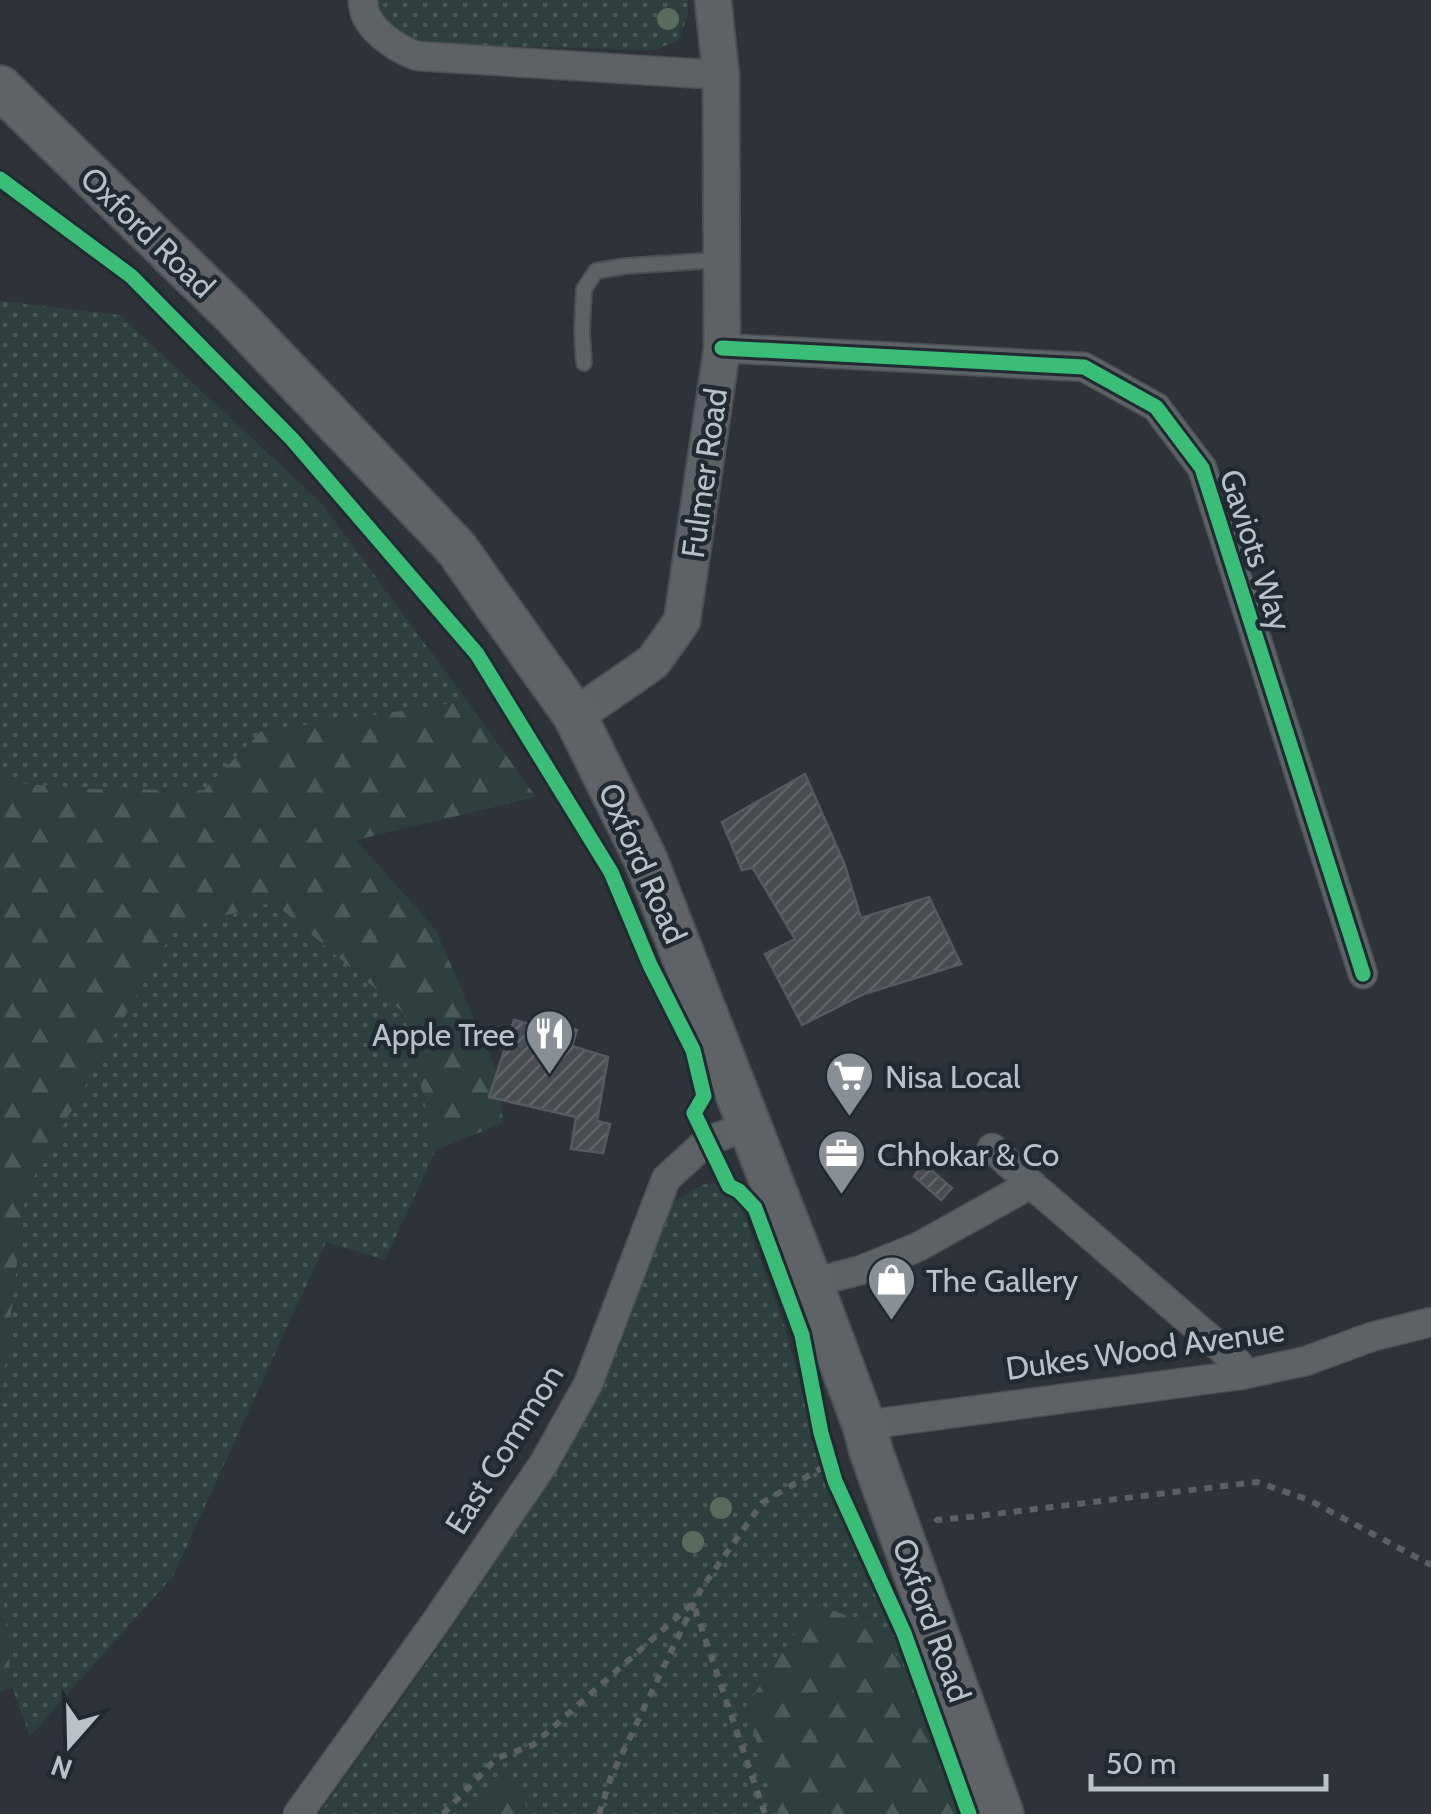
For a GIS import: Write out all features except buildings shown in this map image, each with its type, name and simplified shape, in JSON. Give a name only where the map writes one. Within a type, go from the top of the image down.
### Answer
[{"type":"main road","name":"Oxford Road","points":[[0,87],[232,313],[456,548],[575,716],[645,858],[811,1284],[1002,1814]]},
{"type":"street","points":[[363,0],[363,9],[387,42],[417,56],[720,76]]},
{"type":"street","name":"Fulmer Road","points":[[575,716],[652,662],[682,621],[722,348],[720,76],[713,0]]},
{"type":"street","name":"Gaviots Way","points":[[722,348],[1084,366],[1156,408],[1202,468],[1363,974]]},
{"type":"street","name":"East Common","points":[[298,1814],[544,1463],[588,1384],[666,1179],[706,1142],[749,1125]]},
{"type":"street","points":[[992,1148],[1238,1363],[1241,1375]]},
{"type":"street","points":[[811,1284],[861,1270],[918,1247],[1031,1184]]},
{"type":"street","name":"Dukes Wood Avenue","points":[[868,1440],[1241,1375],[1306,1361],[1371,1337],[1431,1322]]},
{"type":"lane","points":[[584,363],[584,289],[596,271],[723,260]]},
{"type":"path","points":[[599,1814],[611,1777],[700,1589],[762,1503],[828,1455],[868,1440]]},
{"type":"path","points":[[828,1455],[835,1481]]},
{"type":"path","points":[[937,1520],[1257,1482],[1309,1500],[1431,1564]]},
{"type":"path","points":[[443,1814],[497,1758],[534,1745],[693,1603]]},
{"type":"path","points":[[693,1603],[764,1814]]},
{"type":"green space","points":[[376,0],[687,0],[688,14],[679,40],[655,50],[413,44],[386,26]]},
{"type":"green space","points":[[0,301],[120,315],[321,503],[467,701],[260,732],[204,790],[95,789],[0,782]]},
{"type":"green space","points":[[467,701],[536,797],[356,840],[436,930],[498,1075],[503,1123],[436,1150],[404,1013],[273,902],[174,930],[25,1192],[0,1413],[0,782],[95,789],[204,790],[260,732]]},
{"type":"green space","points":[[273,902],[404,1013],[436,1150],[385,1260],[326,1242],[173,1576],[30,1736],[12,1687],[0,1590],[0,1413],[25,1192],[173,930]]},
{"type":"green space","points":[[710,1183],[731,1190],[742,1209],[785,1328],[819,1452],[922,1699],[880,1629],[746,1706],[778,1814],[526,1814],[526,1805],[501,1776],[469,1814],[319,1814],[447,1635],[560,1466],[617,1350],[673,1202]]},
{"type":"green space","points":[[0,1590],[12,1687],[0,1691]]},
{"type":"green space","points":[[815,1603],[880,1629],[922,1699],[958,1814],[778,1814],[746,1706]]},
{"type":"green space","points":[[501,1775],[526,1805],[526,1814],[469,1814]]},
{"type":"cycle path","points":[[0,179],[131,276],[292,439],[477,654],[611,872],[650,965],[693,1050],[704,1096],[694,1113],[729,1186],[755,1208],[802,1335],[821,1433],[835,1481],[904,1633],[969,1814]]},
{"type":"cycle path","points":[[722,348],[1084,367],[1156,407],[1202,468],[1363,974]]},
{"type":"place","name":"Apple Tree","points":[[550,1076]]},
{"type":"place","name":"Nisa Local","points":[[850,1118]]},
{"type":"place","name":"Chhokar & Co","points":[[842,1196]]},
{"type":"place","name":"The Gallery","points":[[891,1322]]}]
